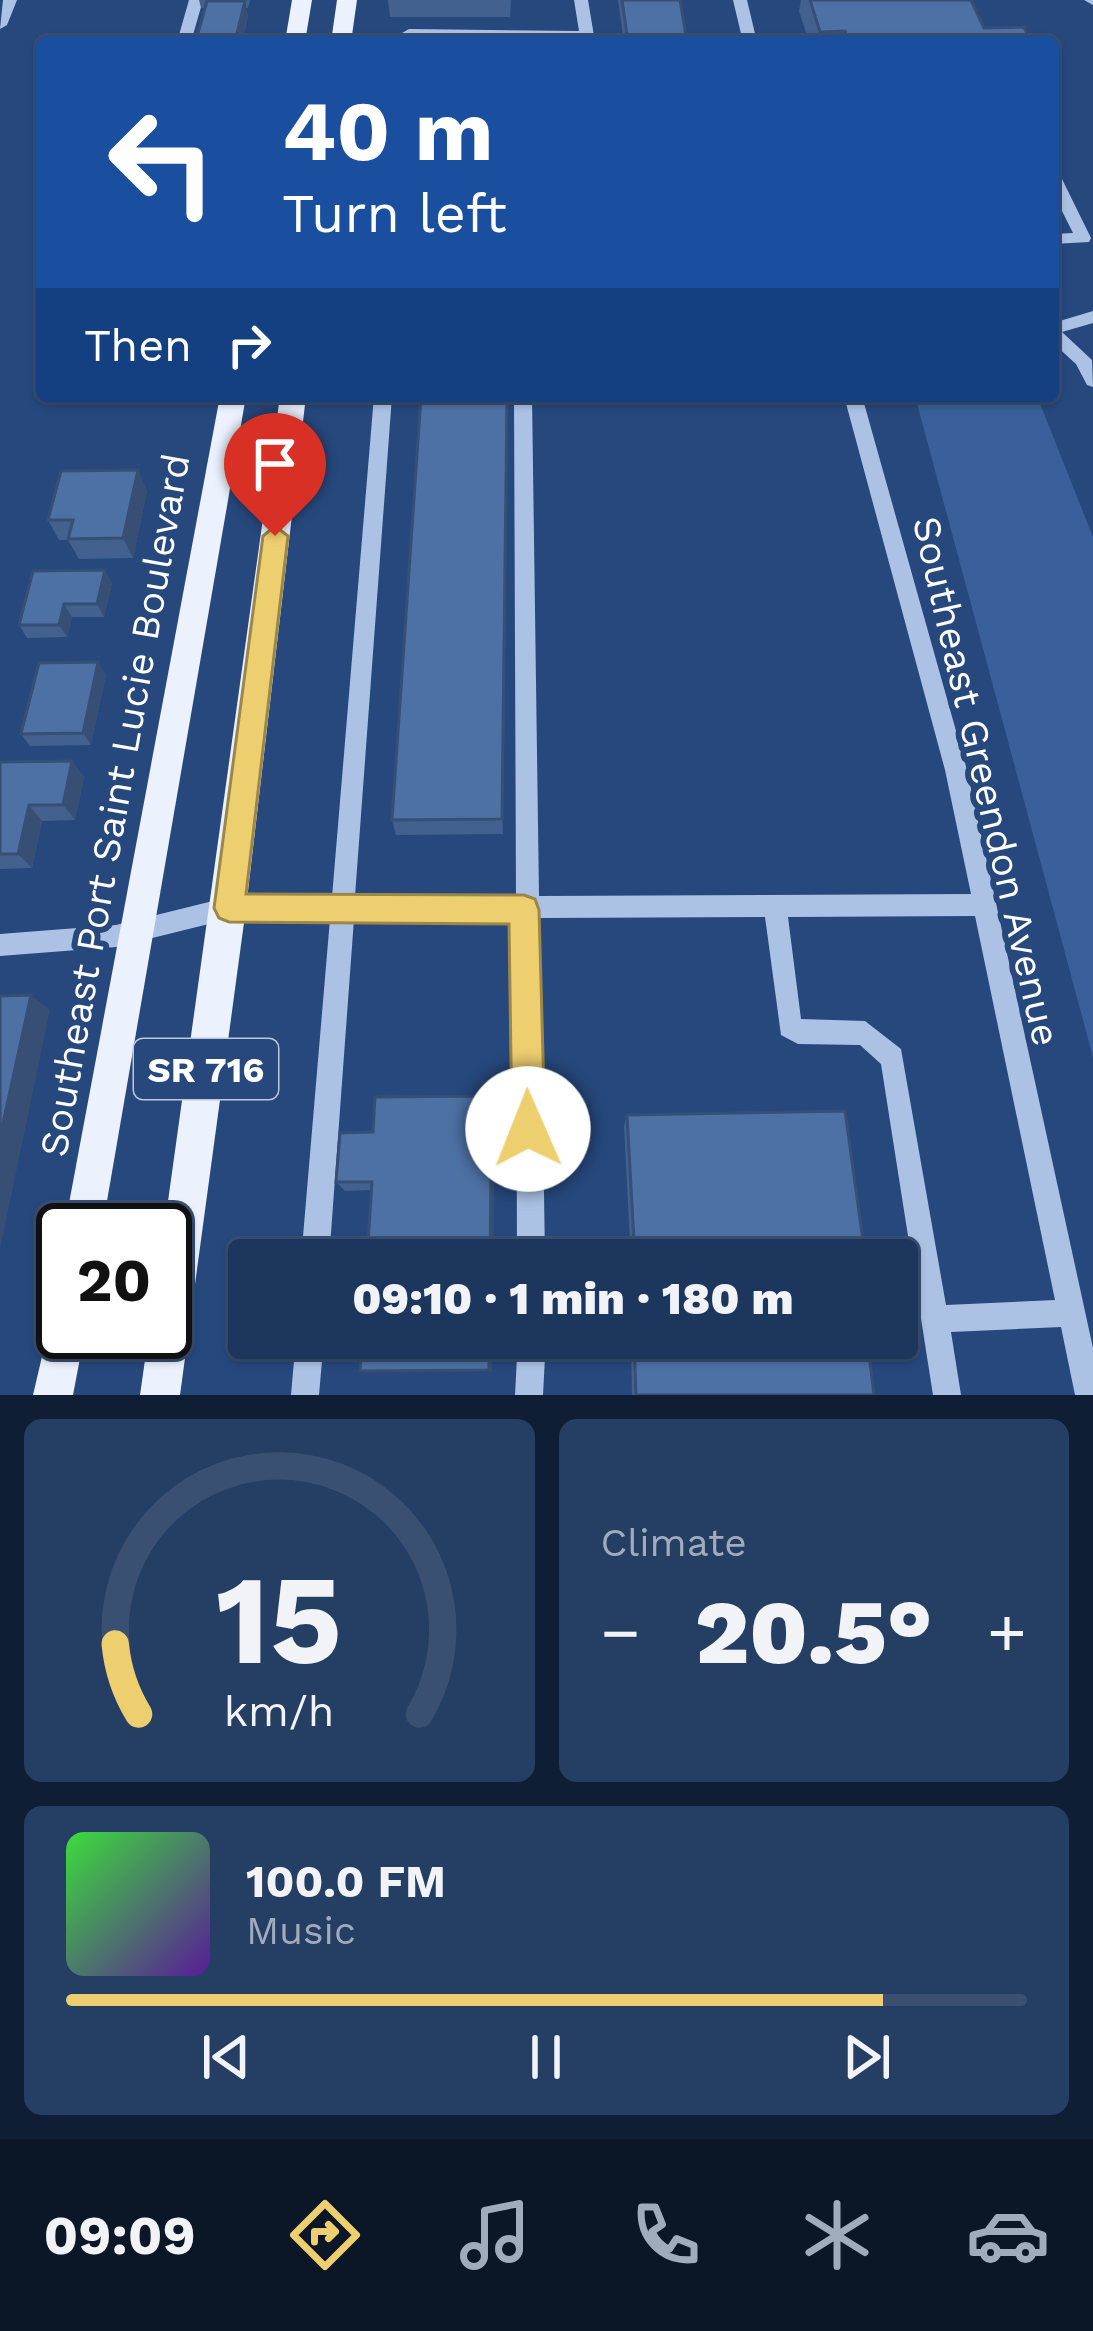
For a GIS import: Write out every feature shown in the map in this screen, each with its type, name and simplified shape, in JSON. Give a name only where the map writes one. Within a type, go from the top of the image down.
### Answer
[{"type":"main road","points":[[296,36],[302,0]]},
{"type":"main road","points":[[342,36],[346,0]]},
{"type":"main road","name":"Southeast Port Saint Lucie Boulevard","points":[[88,1203],[232,402]]},
{"type":"main road","name":"SR 716","points":[[160,1395],[229,908],[292,402]]},
{"type":"main road","points":[[53,1395],[59,1359]]},
{"type":"street","points":[[0,25],[10,0]]},
{"type":"street","points":[[186,36],[196,0]]},
{"type":"street","points":[[581,0],[587,36]]},
{"type":"street","points":[[740,0],[749,36]]},
{"type":"street","points":[[409,36],[474,36]]},
{"type":"street","points":[[1059,189],[1083,238],[1059,239]]},
{"type":"street","points":[[1059,329],[1093,317]]},
{"type":"street","points":[[1059,337],[1083,360],[1093,381]]},
{"type":"street","points":[[317,1239],[383,402]]},
{"type":"street","points":[[523,402],[524,910],[531,1239]]},
{"type":"street","name":"Southeast Greendon Avenue","points":[[856,402],[956,770],[1090,1395]]},
{"type":"street","points":[[0,945],[79,944],[137,935],[229,908],[983,904]]},
{"type":"street","points":[[775,907],[790,1026],[798,1032],[866,1034],[885,1046],[892,1058],[946,1395]]},
{"type":"street","points":[[934,1319],[1072,1312]]},
{"type":"street","points":[[305,1395],[308,1359]]},
{"type":"street","points":[[529,1395],[531,1359]]},
{"type":"shaded area","points":[[917,402],[1039,402],[1093,537],[1093,1057]]},
{"type":"building","points":[[622,0],[680,0],[686,36],[627,36]]},
{"type":"building","points":[[810,0],[971,0],[984,28],[1024,27],[1028,36],[847,36],[845,31],[820,32]]},
{"type":"building","points":[[207,1],[245,1],[236,36],[197,36]]},
{"type":"building","points":[[421,402],[507,402],[502,819],[392,820]]},
{"type":"building","points":[[138,470],[123,538],[68,539],[73,520],[48,520],[61,471]]},
{"type":"building","points":[[105,570],[97,604],[64,604],[59,625],[19,625],[33,571]]},
{"type":"building","points":[[98,662],[83,733],[21,734],[39,663]]},
{"type":"building","points":[[72,761],[63,805],[29,805],[18,854],[0,854],[0,762]]},
{"type":"building","points":[[31,995],[0,1137],[0,996]]},
{"type":"building","points":[[492,1096],[490,1239],[368,1239],[372,1182],[336,1182],[340,1133],[373,1132],[375,1097]]},
{"type":"building","points":[[845,1111],[863,1239],[634,1239],[627,1115]]},
{"type":"building","points":[[361,1359],[489,1359],[489,1370],[360,1371]]},
{"type":"building","points":[[635,1359],[870,1359],[874,1395],[636,1395]]},
{"type":"route","points":[[275,536],[229,908],[524,910],[528,1129]]}]
